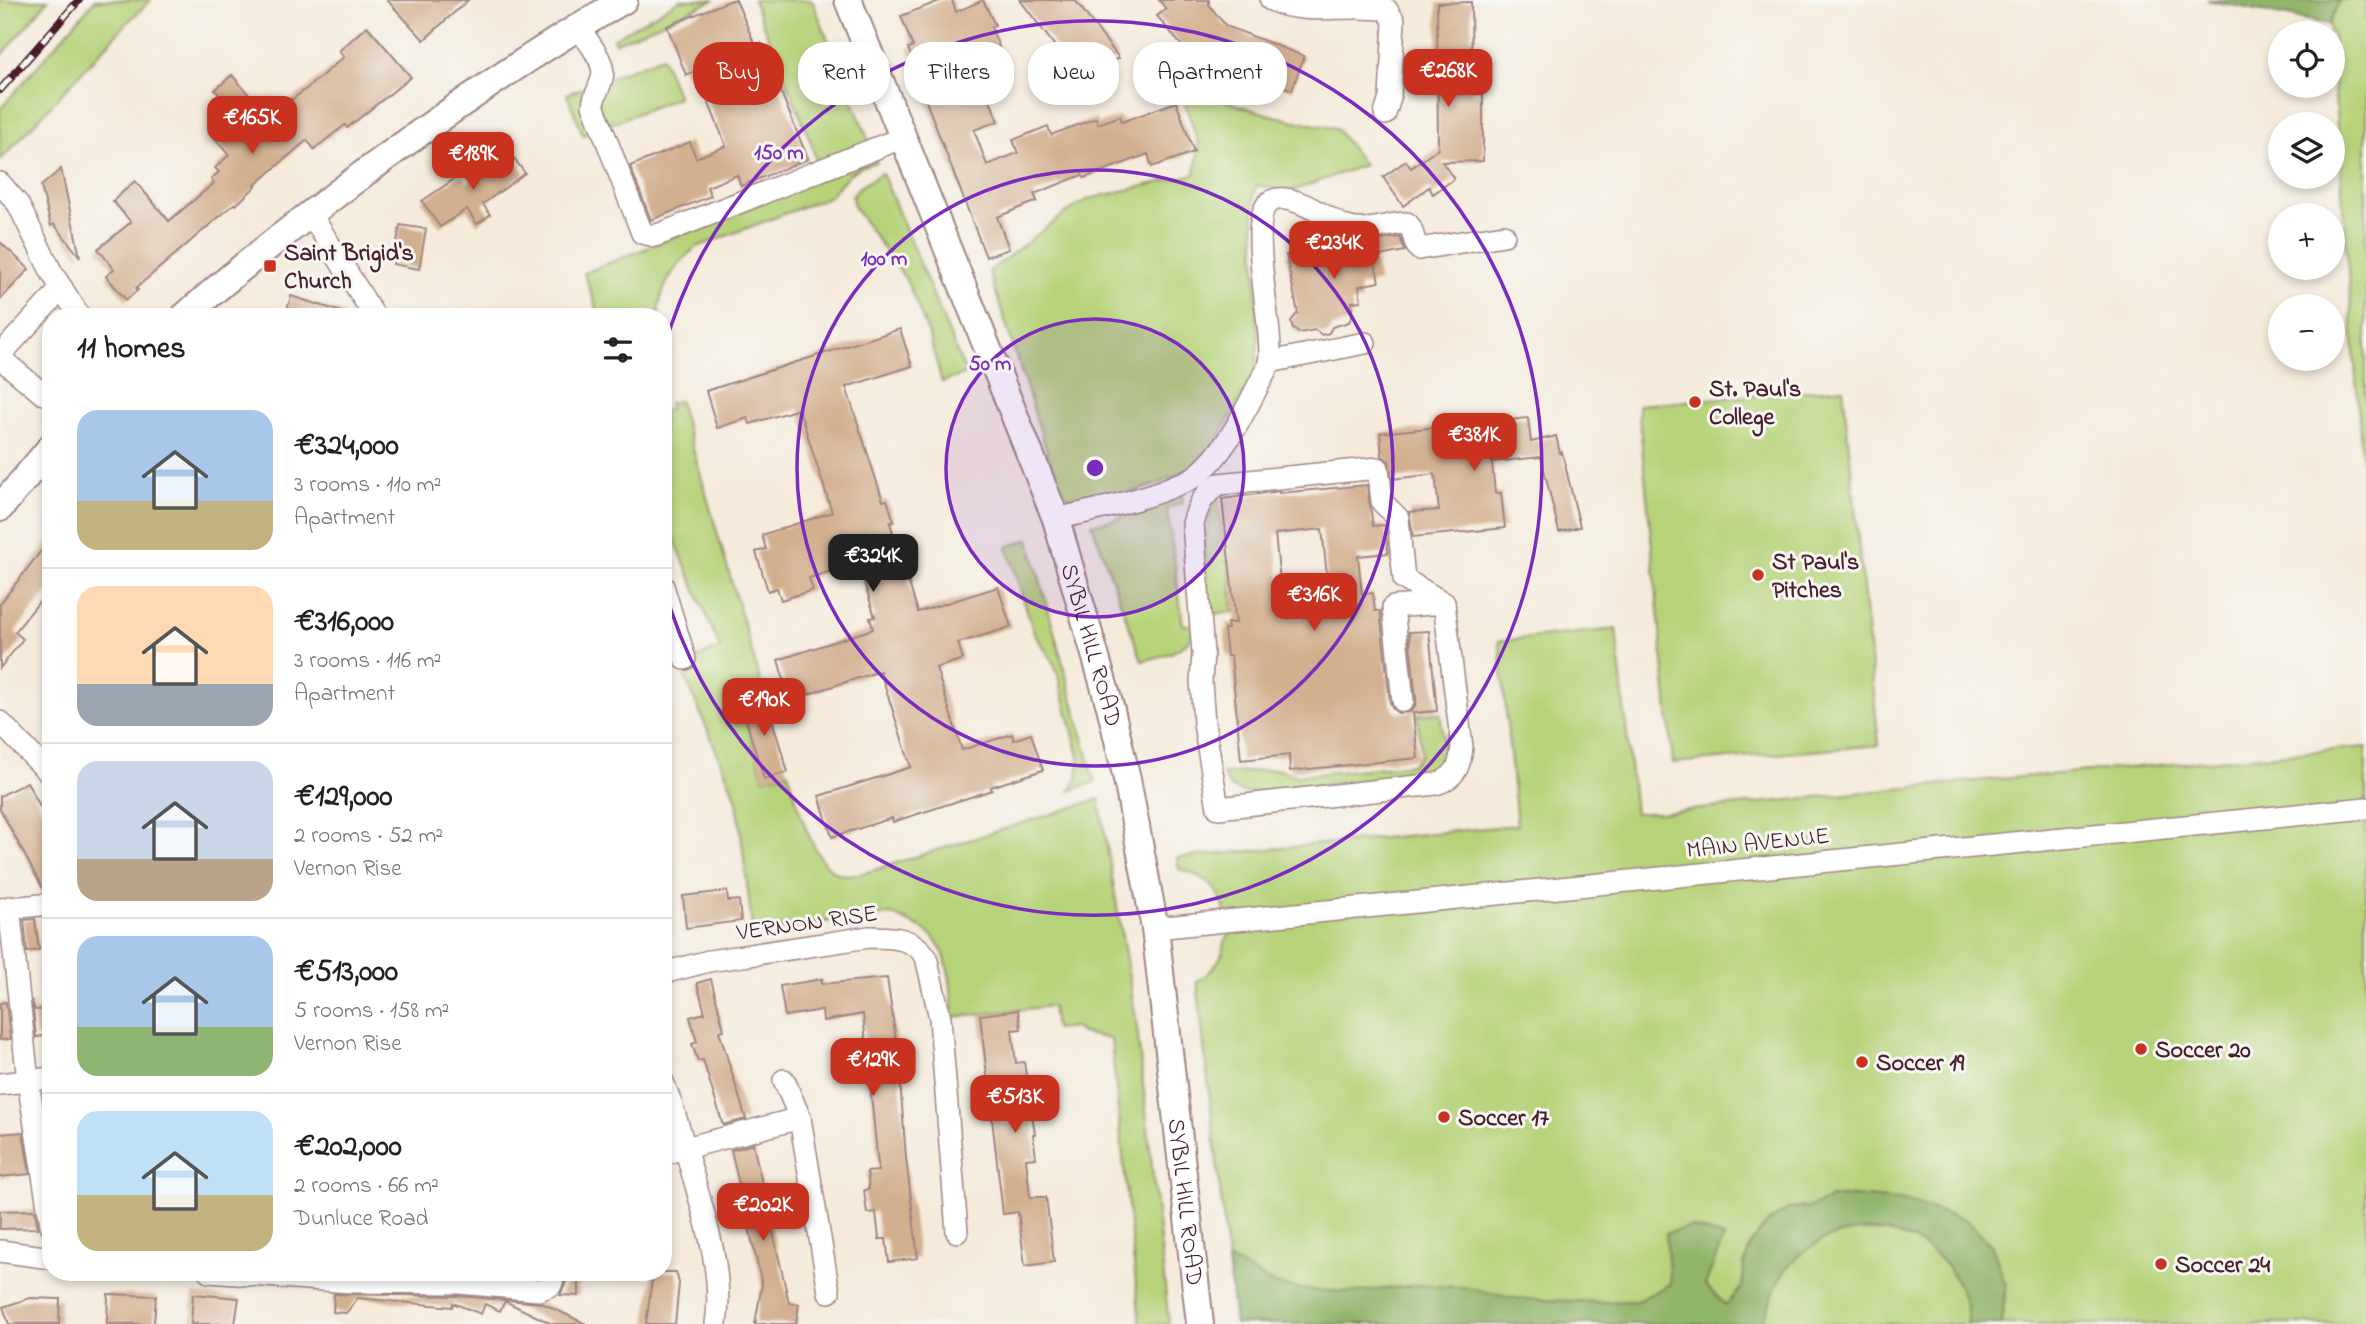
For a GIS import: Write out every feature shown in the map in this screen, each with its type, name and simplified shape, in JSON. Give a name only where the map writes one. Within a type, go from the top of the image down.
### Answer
[{"type":"main road","points":[[194,308],[310,213],[440,117],[624,0]]},
{"type":"main road","name":"SYBIL HILL ROAD","points":[[848,0],[1056,519],[1111,710],[1155,928],[1200,1324]]},
{"type":"main road","points":[[0,508],[42,458]]},
{"type":"street","points":[[1271,0],[1280,5],[1316,9],[1387,10],[1394,22],[1390,98],[1385,114]]},
{"type":"street","points":[[579,27],[603,66],[603,77],[594,94],[593,105],[642,233],[655,236],[904,137]]},
{"type":"street","points":[[0,183],[18,204],[74,308]]},
{"type":"street","points":[[1056,519],[1112,507],[1194,477],[1223,448],[1269,362],[1262,286],[1261,222],[1264,207],[1272,201],[1284,198],[1314,209],[1346,226],[1360,229],[1407,223],[1412,227],[1415,245],[1419,249],[1504,235]]},
{"type":"street","points":[[310,213],[369,308]]},
{"type":"street","points":[[44,308],[62,288]]},
{"type":"street","points":[[42,310],[0,356],[42,393]]},
{"type":"street","points":[[1269,362],[1365,343]]},
{"type":"street","points":[[1378,468],[1382,502],[1398,518],[1404,579],[1444,603],[1462,747],[1461,762],[1448,780],[1436,784],[1218,808],[1204,723],[1201,681],[1203,653],[1193,524],[1199,503],[1207,493],[1219,484],[1378,468]]},
{"type":"street","points":[[1403,701],[1393,607],[1444,603]]},
{"type":"street","points":[[672,621],[685,659]]},
{"type":"street","points":[[0,722],[42,766]]},
{"type":"street","name":"MAIN AVENUE","points":[[1155,928],[2366,808]]},
{"type":"street","points":[[42,905],[4,908],[42,1169]]},
{"type":"street","name":"VERNON RISE","points":[[672,970],[709,961],[869,937],[892,937],[908,941],[921,949],[926,957],[940,1018],[957,1232]]},
{"type":"street","points":[[0,1084],[42,1079]]},
{"type":"street","points":[[784,1080],[800,1118],[829,1292]]},
{"type":"street","points":[[672,1109],[709,1237],[717,1286],[716,1324]]},
{"type":"street","points":[[672,1151],[800,1118]]},
{"type":"street","points":[[0,1243],[42,1248]]},
{"type":"street","points":[[0,1251],[42,1257]]},
{"type":"street","points":[[337,1281],[459,1283],[539,1290],[551,1285],[553,1281]]},
{"type":"green space","points":[[0,0],[48,0],[0,58]]},
{"type":"green space","points":[[95,0],[151,0],[0,161],[0,109]]},
{"type":"green space","points":[[680,0],[714,0],[615,43],[613,39]]},
{"type":"green space","points":[[753,0],[812,0],[829,42],[798,42],[798,105],[854,105],[870,144],[817,165],[811,142],[784,76],[784,42],[770,42]]},
{"type":"green space","points":[[2207,0],[2366,0],[2366,476],[2361,445],[2345,203],[2343,203],[2342,189],[2345,189],[2345,112],[2336,112],[2335,98],[2345,98],[2345,21],[2314,21]]},
{"type":"green space","points":[[2207,0],[2340,0],[2330,21],[2314,21]]},
{"type":"green space","points":[[662,57],[678,97],[583,135],[567,94]]},
{"type":"green space","points":[[1186,105],[1239,105],[1300,122],[1336,128],[1364,165],[1289,192],[1257,185],[1254,194],[1258,339],[1256,369],[1217,442],[1191,468],[1158,484],[1090,506],[1060,492],[989,271],[1067,212],[1089,199],[1195,174],[1199,144]]},
{"type":"green space","points":[[875,157],[877,162],[849,174],[829,197],[697,247],[675,269],[661,296],[659,308],[597,308],[584,273]]},
{"type":"green space","points":[[882,173],[966,374],[942,382],[928,332],[907,281],[854,207],[852,197],[858,188]]},
{"type":"green space","name":"St Paul's Pitches","points":[[1843,388],[1879,745],[1673,763],[1638,405]]},
{"type":"green space","points":[[679,401],[765,697],[741,705],[764,779],[788,772],[812,843],[828,866],[840,874],[864,873],[1099,799],[1136,1019],[1169,1324],[1140,1324],[1111,1039],[1081,1033],[1074,1027],[1055,1029],[1052,1006],[954,1017],[944,954],[933,937],[893,915],[854,917],[753,934],[737,800],[680,665],[720,648],[672,533],[672,402]]},
{"type":"green space","points":[[1218,493],[1225,561],[1229,561],[1233,612],[1210,614],[1203,551],[1213,498]]},
{"type":"green space","points":[[1182,495],[1183,503],[1167,508],[1183,625],[1194,625],[1195,629],[1180,648],[1142,661],[1092,524],[1116,519],[1137,507]]},
{"type":"green space","points":[[1029,539],[1095,782],[1070,791],[1078,777],[1079,756],[1058,675],[1052,660],[1034,633],[1007,547]]},
{"type":"green space","points":[[1616,629],[1635,813],[1661,813],[1965,782],[2366,747],[2366,1324],[1235,1324],[1197,982],[1217,964],[1225,939],[1229,936],[1225,911],[1217,892],[1203,879],[1179,869],[1177,858],[1517,825],[1499,641]]},
{"type":"green space","points":[[1440,713],[1442,754],[1436,768],[1429,774],[1247,793],[1226,782],[1224,774],[1279,769],[1296,776],[1412,764],[1421,755],[1418,715]]},
{"type":"green space","points":[[1855,1196],[1908,1201],[1966,1220],[1992,1246],[2006,1286],[2001,1324],[1968,1324],[1962,1294],[1948,1269],[1929,1250],[1904,1237],[1877,1231],[1849,1232],[1822,1241],[1796,1258],[1779,1280],[1762,1324],[1235,1324],[1228,1259],[1275,1284],[1308,1290],[1357,1292],[1418,1285],[1463,1287],[1522,1299],[1637,1301],[1670,1284],[1666,1233],[1691,1227],[1724,1237],[1705,1285],[1726,1305],[1742,1287],[1744,1265],[1751,1243],[1767,1223],[1788,1209],[1810,1207],[1832,1198]]},
{"type":"building","points":[[387,0],[468,0],[424,40]]},
{"type":"building","points":[[736,0],[754,42],[693,42],[693,72],[686,75],[667,26]]},
{"type":"building","points":[[942,0],[952,0],[956,12],[983,0],[995,25],[991,27],[997,42],[911,42],[901,16]]},
{"type":"building","points":[[1020,0],[1075,0],[1107,42],[1052,42]]},
{"type":"building","points":[[1159,0],[1209,0],[1209,5],[1226,26],[1268,42],[1179,42],[1157,16],[1166,9]]},
{"type":"building","points":[[1471,2],[1472,94],[1483,94],[1483,161],[1442,162],[1454,179],[1433,194],[1429,187],[1403,206],[1383,177],[1406,161],[1411,168],[1438,149],[1437,3]]},
{"type":"building","points":[[367,26],[411,77],[347,128],[345,125],[314,149],[307,140],[236,205],[136,288],[138,290],[126,300],[106,276],[114,269],[98,249],[131,222],[113,201],[135,181],[169,221],[214,183],[211,179],[219,172],[215,168],[229,155],[215,139],[238,116],[215,90],[232,75],[268,117],[344,57],[339,51]]},
{"type":"building","points":[[1287,49],[1304,56],[1292,90],[1287,88]]},
{"type":"building","points":[[784,100],[808,159],[741,186],[737,175],[707,187],[711,196],[651,220],[630,166],[690,142],[696,158],[726,146],[710,105],[784,105]]},
{"type":"building","points":[[928,105],[992,105],[998,121],[974,130],[987,165],[1018,153],[1013,140],[1048,126],[1051,135],[1096,118],[1098,124],[1120,116],[1122,122],[1168,105],[1177,105],[1194,152],[1152,167],[1148,154],[1034,194],[1037,201],[997,217],[1009,249],[986,257]]},
{"type":"building","points":[[509,152],[525,173],[483,204],[490,215],[477,224],[467,209],[440,227],[422,201],[462,174],[468,183]]},
{"type":"building","points":[[61,169],[80,257],[54,224],[51,226],[41,186]]},
{"type":"building","points":[[400,225],[426,229],[419,269],[393,264]]},
{"type":"building","points":[[1400,237],[1405,251],[1374,257],[1379,282],[1359,286],[1361,301],[1352,302],[1349,322],[1332,327],[1329,333],[1322,335],[1315,330],[1299,333],[1293,329],[1291,321],[1298,313],[1286,255],[1344,240],[1368,242]]},
{"type":"building","points":[[0,242],[29,269],[0,300]]},
{"type":"building","points":[[291,296],[329,308],[288,308]]},
{"type":"building","points":[[900,329],[912,366],[846,387],[883,501],[887,500],[894,521],[890,523],[918,612],[998,587],[1011,627],[958,643],[963,659],[936,668],[962,750],[1012,734],[1014,740],[1031,734],[1043,770],[991,787],[992,790],[893,822],[892,818],[832,837],[819,796],[911,767],[880,671],[790,700],[778,660],[873,629],[870,618],[875,617],[858,563],[809,578],[813,590],[781,600],[777,588],[768,591],[756,552],[766,549],[762,535],[832,512],[799,409],[750,424],[748,418],[717,428],[706,391]]},
{"type":"building","points":[[1528,418],[1531,442],[1556,436],[1580,527],[1559,532],[1541,457],[1492,462],[1495,493],[1501,493],[1505,528],[1413,537],[1409,512],[1439,510],[1435,474],[1392,479],[1389,461],[1382,456],[1380,433]]},
{"type":"building","points":[[1367,485],[1373,526],[1385,525],[1388,553],[1358,556],[1362,594],[1373,593],[1375,611],[1380,611],[1390,702],[1398,713],[1410,712],[1415,707],[1416,700],[1409,632],[1429,631],[1437,711],[1413,713],[1418,758],[1290,771],[1289,755],[1241,760],[1231,656],[1227,656],[1224,629],[1228,629],[1227,623],[1236,623],[1222,499]],"holes":[[[1322,529],[1331,614],[1284,619],[1275,534]]]},
{"type":"building","points":[[42,550],[42,598],[15,632],[23,639],[0,668],[0,604]]},
{"type":"building","points":[[765,697],[788,772],[764,779],[741,704]]},
{"type":"building","points":[[27,782],[42,810],[42,887],[0,809],[0,796]]},
{"type":"building","points":[[727,891],[728,901],[739,900],[741,921],[686,928],[683,896]]},
{"type":"building","points":[[35,919],[39,950],[27,952],[24,920]]},
{"type":"building","points":[[887,978],[898,1054],[906,1158],[918,1258],[889,1262],[886,1239],[879,1239],[876,1212],[867,1213],[864,1190],[869,1189],[867,1172],[878,1171],[878,1165],[863,1014],[823,1021],[822,1010],[785,1016],[780,986],[822,979],[822,984]]},
{"type":"building","points":[[711,979],[724,1030],[719,1031],[746,1119],[723,1125],[703,1060],[698,1061],[692,1044],[697,1042],[690,1017],[705,1013],[697,983]]},
{"type":"building","points":[[32,1000],[35,1010],[42,1010],[42,1036],[36,1037]]},
{"type":"building","points":[[6,1002],[10,1039],[0,1040],[0,1003]]},
{"type":"building","points":[[1018,1010],[1021,1029],[1012,1030],[1016,1063],[1024,1062],[1035,1134],[1036,1158],[1026,1159],[1030,1197],[1046,1197],[1054,1262],[1025,1266],[1018,1212],[1003,1214],[980,1015]]},
{"type":"building","points":[[23,1132],[30,1174],[0,1177],[0,1134]]},
{"type":"building","points":[[753,1144],[789,1303],[799,1304],[796,1324],[755,1324],[762,1284],[731,1150]]},
{"type":"building","points":[[35,1210],[38,1228],[0,1229],[0,1211]]},
{"type":"building","points":[[672,1272],[676,1272],[679,1283],[675,1324],[646,1324],[652,1281],[672,1281]]},
{"type":"building","points":[[566,1281],[579,1281],[579,1296],[560,1295]]},
{"type":"building","points":[[108,1294],[156,1296],[154,1324],[107,1324]]},
{"type":"building","points":[[193,1294],[239,1298],[235,1324],[191,1324]]},
{"type":"building","points":[[334,1294],[458,1296],[542,1303],[586,1324],[552,1324],[505,1301],[500,1311],[485,1304],[481,1314],[453,1303],[452,1307],[358,1298],[346,1313],[333,1312]]},
{"type":"building","points":[[30,1298],[60,1299],[59,1324],[9,1324],[3,1307]]},
{"type":"railway","points":[[0,90],[79,0]]},
{"type":"place","name":"Saint Brigid's Church","points":[[270,266]]},
{"type":"place","name":"St. Paul's College","points":[[1695,402]]},
{"type":"place","name":"St Paul's Pitches","points":[[1758,575]]},
{"type":"place","name":"Soccer 20","points":[[2141,1049]]},
{"type":"place","name":"Soccer 19","points":[[1862,1062]]},
{"type":"place","name":"Soccer 17","points":[[1444,1117]]},
{"type":"place","name":"Soccer 24","points":[[2161,1264]]}]
